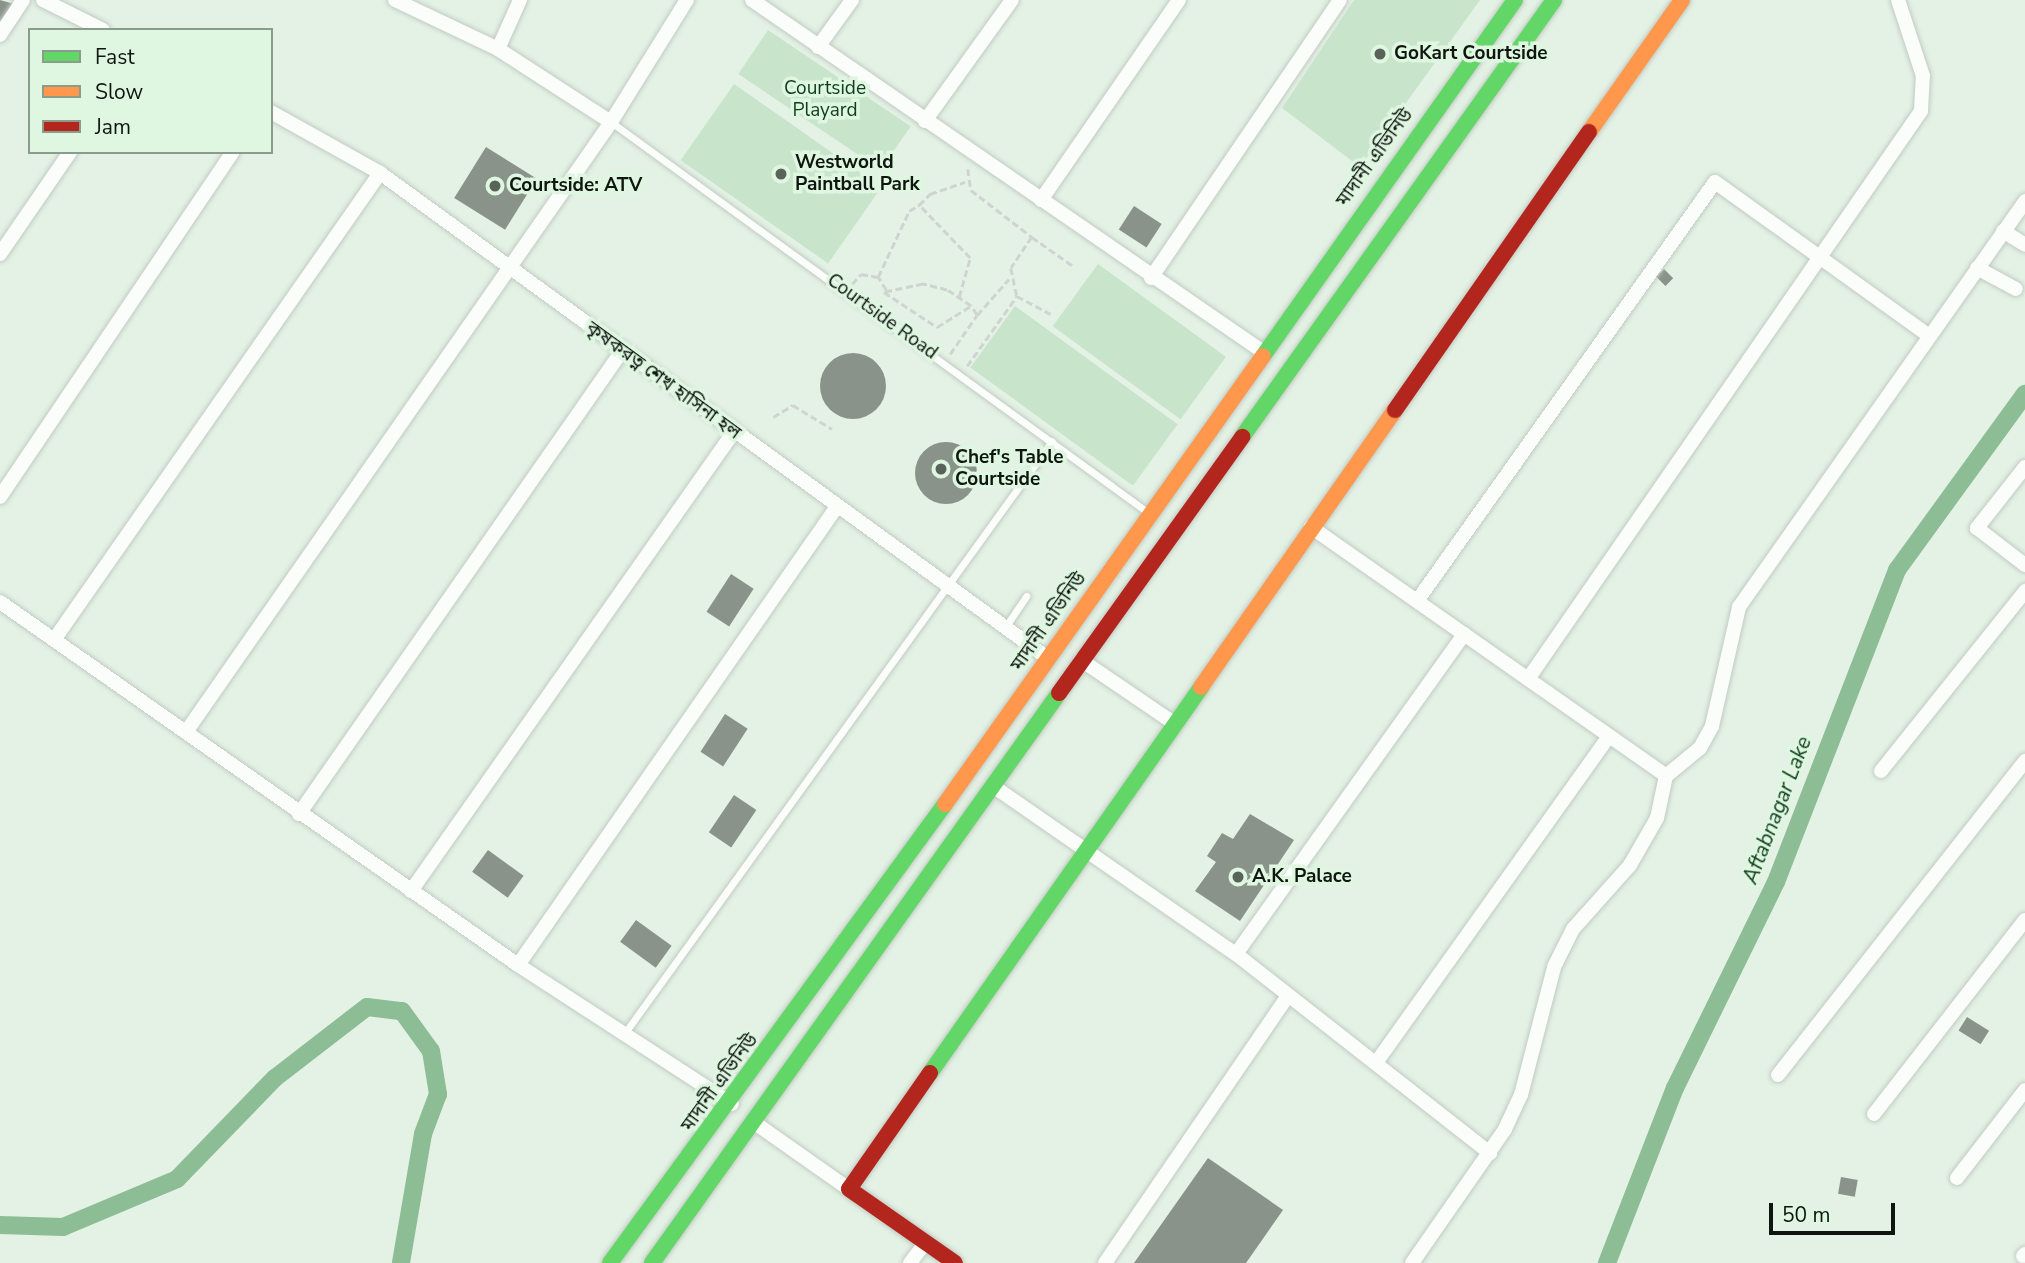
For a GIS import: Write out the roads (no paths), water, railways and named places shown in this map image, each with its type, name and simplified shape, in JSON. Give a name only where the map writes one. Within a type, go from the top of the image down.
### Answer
[{"type":"main road","name":"মাদানী এভিনিউ","points":[[610,1263],[732,1104],[1049,659],[1262,351],[1515,0]]},
{"type":"main road","points":[[652,1263],[755,1123],[1081,660],[1554,0]]},
{"type":"main road","points":[[955,1263],[849,1189],[1086,846],[1175,724],[1682,0]]},
{"type":"main road","points":[[1262,351],[1292,367]]},
{"type":"main road","points":[[1150,514],[1175,529]]},
{"type":"street","points":[[0,35],[23,0]]},
{"type":"street","points":[[43,0],[99,28]]},
{"type":"street","points":[[395,0],[498,49],[611,122]]},
{"type":"street","points":[[498,49],[520,0]]},
{"type":"street","points":[[186,732],[507,267],[611,122],[687,0]]},
{"type":"street","points":[[752,0],[1151,278],[1262,351]]},
{"type":"street","points":[[818,47],[852,0]]},
{"type":"street","points":[[925,121],[1012,0]]},
{"type":"street","points":[[1041,200],[1179,0]]},
{"type":"street","points":[[1151,278],[1340,0]]},
{"type":"street","points":[[1528,679],[1921,111],[1923,76],[1898,0]]},
{"type":"street","name":"কৃষকরত্ন শেখ হাসিনা হল","points":[[273,113],[380,173],[948,591],[1049,659]]},
{"type":"street","points":[[0,254],[69,154]]},
{"type":"street","points":[[0,497],[232,154]]},
{"type":"street","points":[[56,637],[380,173]]},
{"type":"street","points":[[1417,601],[1714,182],[1819,261],[1928,335]]},
{"type":"street","points":[[1412,1263],[1490,1153],[1521,1095],[1554,967],[1586,911],[1646,840],[1666,776],[1700,748],[1712,726],[1739,607],[1928,335],[2025,201]]},
{"type":"street","points":[[2003,231],[2025,245]]},
{"type":"street","points":[[1977,268],[2016,289]]},
{"type":"street","points":[[299,814],[622,351]]},
{"type":"street","points":[[411,891],[733,433]]},
{"type":"street","points":[[2025,467],[1977,528],[2025,565]]},
{"type":"street","points":[[518,965],[836,508]]},
{"type":"street","points":[[1311,527],[1666,776]]},
{"type":"street","points":[[1881,771],[2025,591]]},
{"type":"street","points":[[0,602],[56,637],[299,814],[518,965],[732,1104]]},
{"type":"street","points":[[1236,954],[1464,634]]},
{"type":"street","points":[[1081,660],[1175,724]]},
{"type":"street","points":[[1378,1060],[1609,736]]},
{"type":"street","points":[[1778,1075],[2025,761]]},
{"type":"street","points":[[993,786],[1086,846],[1236,954],[1288,996],[1378,1060],[1490,1153]]},
{"type":"street","points":[[1874,1114],[2025,920]]},
{"type":"street","points":[[1105,1263],[1288,996]]},
{"type":"street","points":[[1957,1178],[2025,1090]]},
{"type":"street","points":[[755,1123],[849,1189]]},
{"type":"street","points":[[910,1263],[926,1242]]},
{"type":"lane","name":"Courtside Road","points":[[611,122],[847,290],[1150,514]]},
{"type":"lane","points":[[623,1034],[948,591],[1052,441]]},
{"type":"lane","points":[[1003,629],[1026,596]]},
{"type":"waterway","name":"Aftabnagar Lake","points":[[1607,1263],[1675,1088],[1776,882],[1897,570],[2025,394]]},
{"type":"waterway","points":[[0,1225],[63,1227],[177,1179],[275,1078],[367,1007],[402,1011],[431,1051],[438,1094],[423,1134],[401,1263]]},
{"type":"place","name":"GoKart Courtside","points":[[1380,54]]},
{"type":"place","name":"Westworld Paintball Park","points":[[781,174]]},
{"type":"place","name":"Courtside: ATV","points":[[495,186]]},
{"type":"place","name":"Chef's Table Courtside","points":[[941,469]]},
{"type":"place","name":"A.K. Palace","points":[[1238,877]]},
{"type":"park label","name":"Courtside Playard","points":[[825,100]]}]
